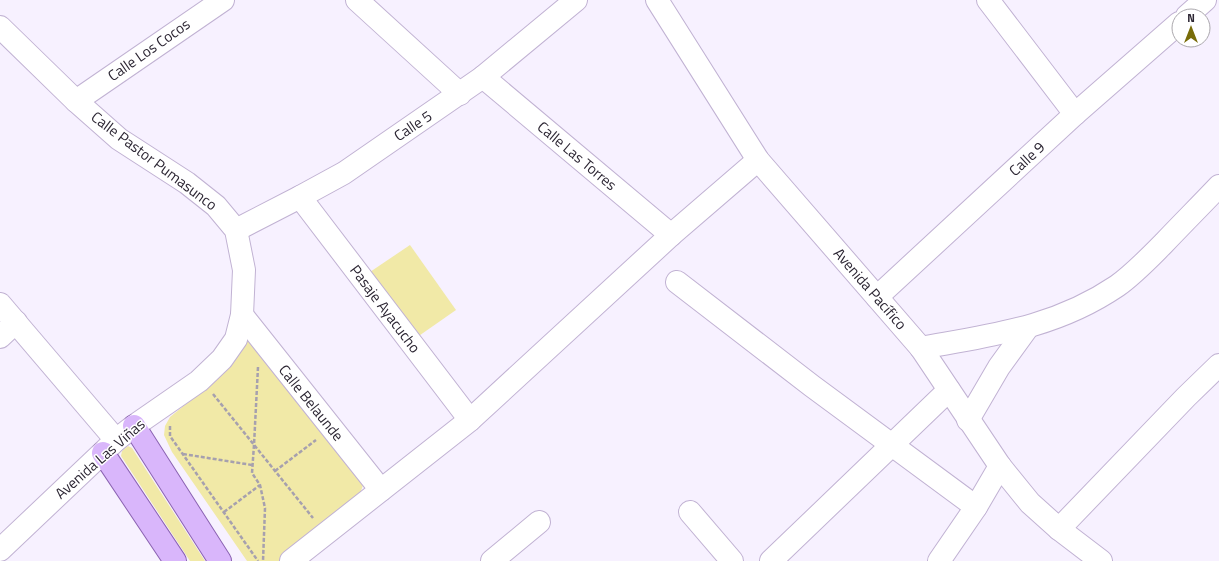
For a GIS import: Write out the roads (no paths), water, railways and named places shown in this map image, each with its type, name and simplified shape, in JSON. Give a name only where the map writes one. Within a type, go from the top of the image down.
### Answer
[{"type":"main road","points":[[134,426],[220,561]]},
{"type":"main road","points":[[110,446],[175,561]]},
{"type":"street","name":"Calle Los Cocos","points":[[76,101],[223,0]]},
{"type":"street","points":[[357,0],[460,94]]},
{"type":"street","name":"Calle 5","points":[[236,230],[300,198],[344,173],[483,77],[576,0]]},
{"type":"street","name":"Avenida Pacífico","points":[[657,0],[758,160],[921,348],[1000,466],[1030,502],[1060,529],[1102,561]]},
{"type":"street","points":[[988,0],[1075,114]]},
{"type":"street","points":[[1196,8],[1205,0]]},
{"type":"street","name":"Calle Pastor Pumasunco","points":[[0,27],[76,101],[119,139],[187,183],[216,206],[236,230],[244,270],[242,316]]},
{"type":"street","name":"Calle 9","points":[[877,297],[1075,114],[1171,30]]},
{"type":"street","name":"Calle Las Torres","points":[[483,77],[671,235]]},
{"type":"street","points":[[291,561],[470,420],[671,235],[758,160]]},
{"type":"street","points":[[921,348],[1028,327],[1054,319],[1086,305],[1118,286],[1144,263],[1219,186]]},
{"type":"street","name":"Pasaje Ayacucho","points":[[300,198],[470,420]]},
{"type":"street","points":[[677,282],[812,386],[976,507]]},
{"type":"street","points":[[0,304],[16,322],[110,446]]},
{"type":"street","name":"Avenida Las Viñas","points":[[0,550],[110,446],[134,426],[199,381],[222,359],[236,339],[242,316]]},
{"type":"street","name":"Calle Belaunde","points":[[242,316],[381,490]]},
{"type":"street","points":[[0,337],[16,322]]},
{"type":"street","points":[[968,420],[999,367],[1028,327]]},
{"type":"street","points":[[1060,529],[1186,397],[1219,365]]},
{"type":"street","points":[[771,561],[891,444],[949,390]]},
{"type":"street","points":[[939,561],[976,507],[1000,466]]},
{"type":"street","points":[[690,512],[732,561]]},
{"type":"street","points":[[492,561],[539,522]]}]
